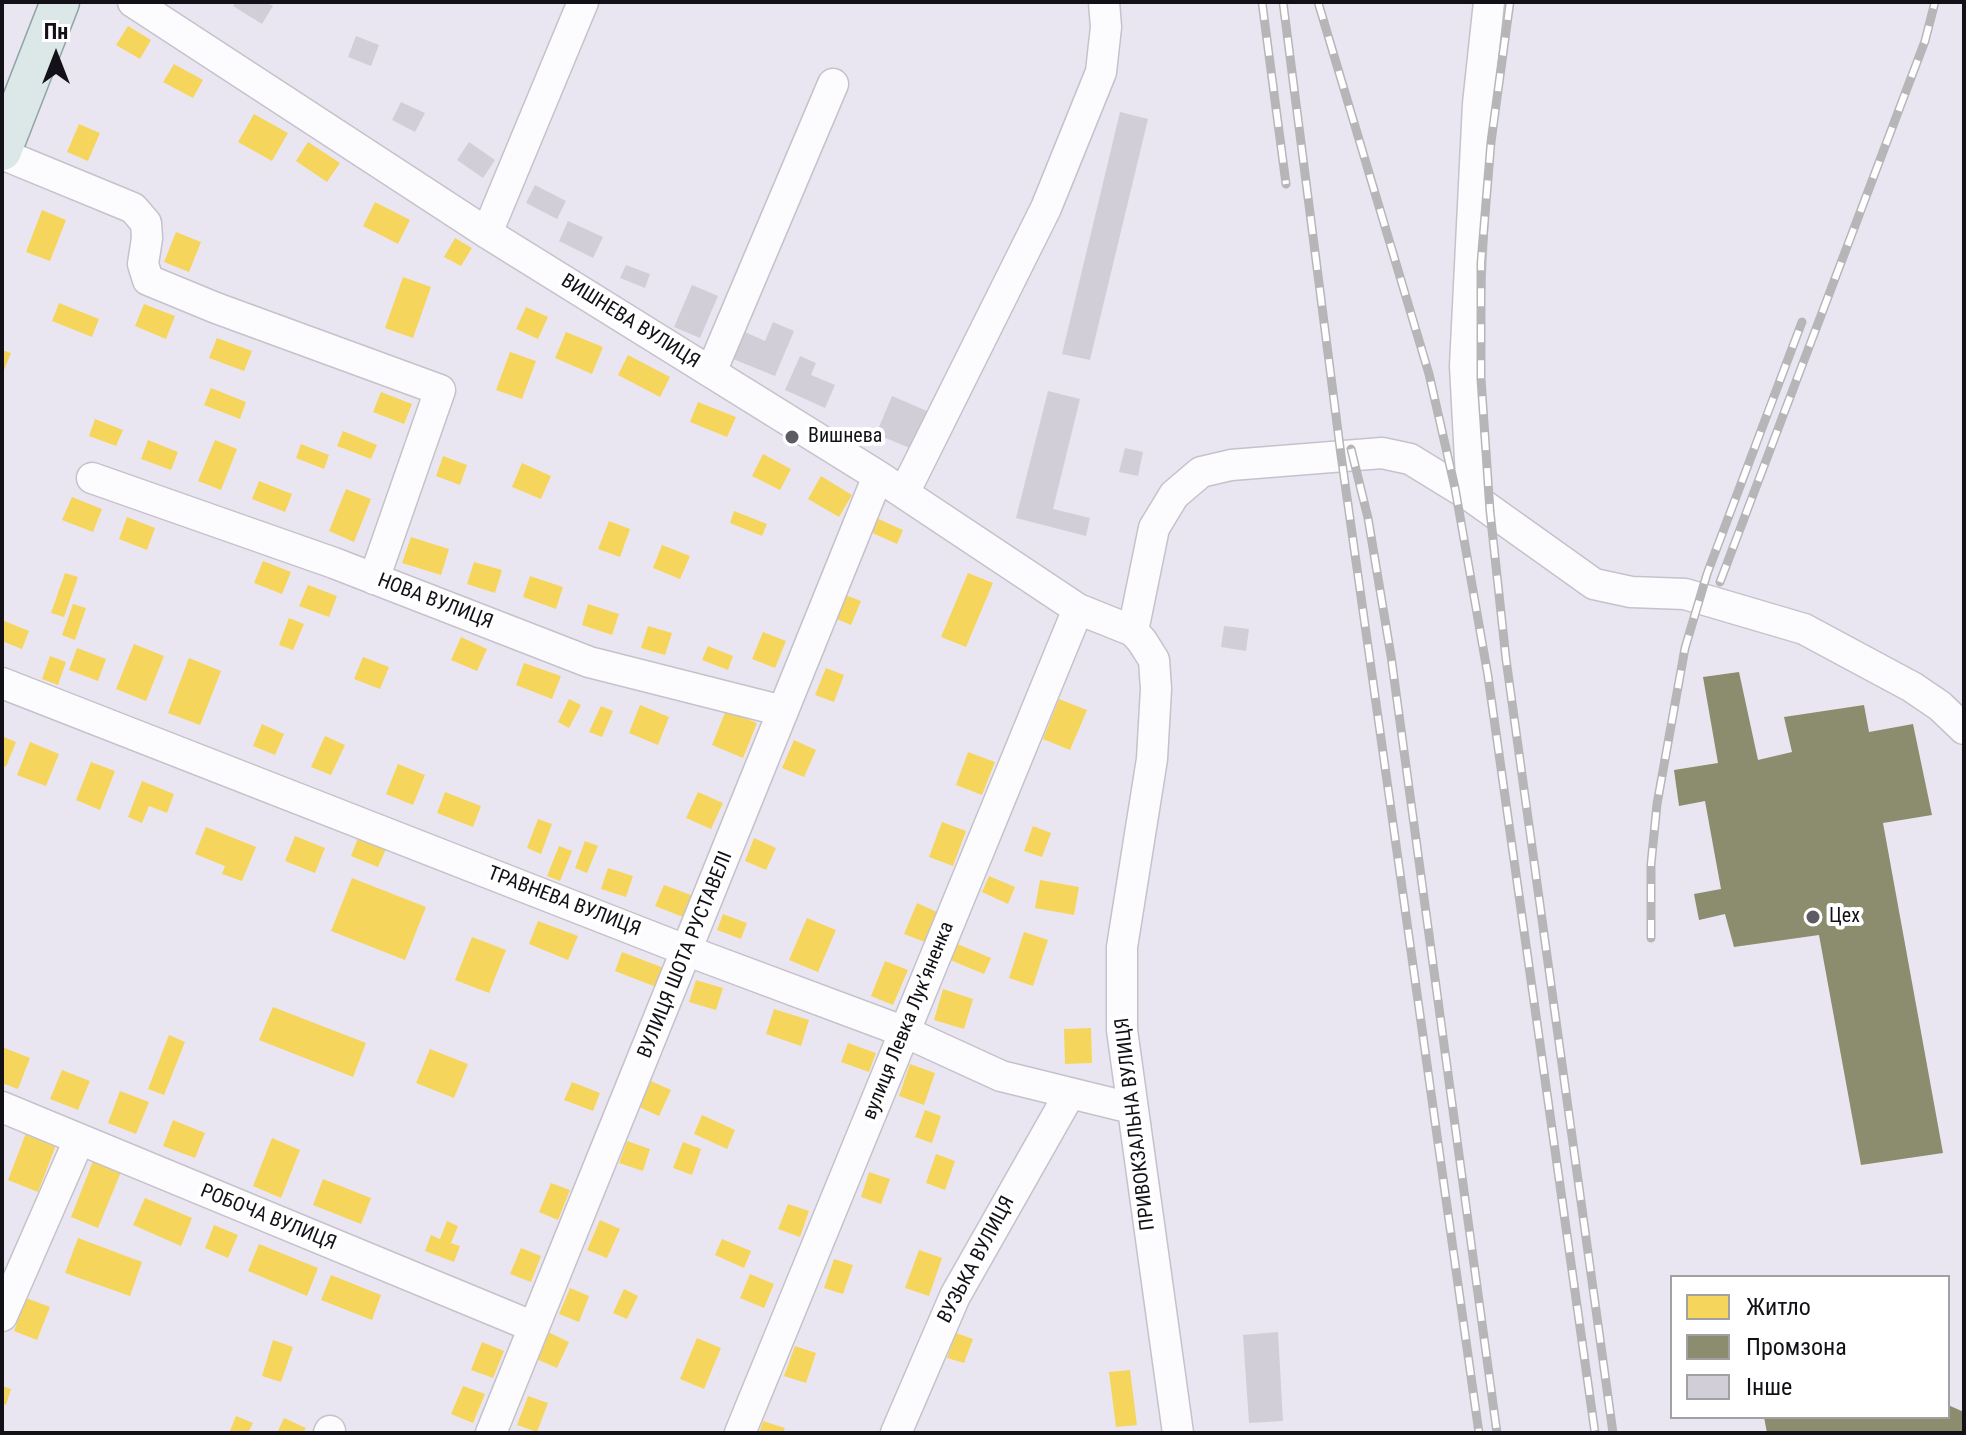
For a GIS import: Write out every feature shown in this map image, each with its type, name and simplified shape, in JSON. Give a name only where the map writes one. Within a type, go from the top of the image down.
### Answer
[{"type":"main road","points":[[2,152],[60,2]]},
{"type":"street","name":"ВИШНЕВА ВУЛИЦЯ","points":[[133,2],[487,233],[878,476],[1078,609],[1133,631]]},
{"type":"street","points":[[487,233],[583,2]]},
{"type":"street","points":[[904,493],[1046,208],[1101,72],[1106,27],[1104,2]]},
{"type":"street","points":[[1472,497],[1465,366],[1478,104],[1489,2]]},
{"type":"street","points":[[711,372],[833,84]]},
{"type":"street","points":[[2,152],[133,208],[146,223],[143,264],[148,280],[440,390],[374,579]]},
{"type":"street","points":[[1133,631],[1154,528],[1174,495],[1201,472],[1231,465],[1382,453],[1410,459],[1472,497],[1594,584],[1631,592],[1685,594],[1804,629],[1912,687],[1940,706],[1964,729]]},
{"type":"street","name":"ВУЛИЦЯ ШОТА РУСТАВЕЛІ","points":[[491,1433],[878,476]]},
{"type":"street","name":"НОВА ВУЛИЦЯ","points":[[92,478],[374,579],[589,662],[783,711]]},
{"type":"street","name":"вулиця Левка Лукʼяненка","points":[[740,1433],[1078,609]]},
{"type":"street","name":"ПРИВОКЗАЛЬНА ВУЛИЦЯ","points":[[1133,631],[1154,660],[1156,689],[1152,759],[1122,947],[1122,1030],[1178,1433]]},
{"type":"street","name":"ТРАВНЕВА ВУЛИЦЯ","points":[[2,683],[688,951],[905,1032],[1001,1076],[1131,1108]]},
{"type":"street","name":"ВУЗЬКА ВУЛИЦЯ","points":[[896,1433],[955,1296],[1070,1093]]},
{"type":"street","name":"РОБОЧА ВУЛИЦЯ","points":[[2,1107],[534,1327]]},
{"type":"street","points":[[2,1316],[79,1140]]},
{"type":"building: Житло","points":[[128,26],[151,40],[140,59],[116,45]]},
{"type":"building: Житло","points":[[174,64],[203,80],[193,98],[163,82]]},
{"type":"building: Житло","points":[[254,114],[288,133],[272,161],[238,142]]},
{"type":"building: Житло","points":[[79,124],[100,133],[88,161],[67,152]]},
{"type":"building: Житло","points":[[308,142],[340,163],[327,182],[296,161]]},
{"type":"building: Житло","points":[[375,202],[410,220],[398,244],[363,226]]},
{"type":"building: Житло","points":[[42,210],[66,220],[50,261],[26,252]]},
{"type":"building: Житло","points":[[176,232],[201,242],[189,272],[164,262]]},
{"type":"building: Житло","points":[[455,238],[472,248],[461,266],[444,257]]},
{"type":"building: Житло","points":[[403,277],[431,287],[413,338],[385,328]]},
{"type":"building: Житло","points":[[59,303],[99,319],[92,337],[52,321]]},
{"type":"building: Житло","points":[[144,304],[175,316],[166,339],[135,326]]},
{"type":"building: Житло","points":[[526,307],[548,317],[538,339],[516,329]]},
{"type":"building: Житло","points":[[566,332],[603,347],[592,374],[555,358]]},
{"type":"building: Житло","points":[[217,338],[252,351],[244,371],[209,358]]},
{"type":"building: Житло","points":[[2,350],[11,353],[2,375]]},
{"type":"building: Житло","points":[[510,352],[536,361],[522,399],[496,390]]},
{"type":"building: Житло","points":[[628,355],[670,377],[660,397],[618,375]]},
{"type":"building: Житло","points":[[211,388],[246,402],[240,419],[204,405]]},
{"type":"building: Житло","points":[[381,392],[412,404],[404,424],[373,412]]},
{"type":"building: Житло","points":[[698,402],[736,417],[727,437],[690,422]]},
{"type":"building: Житло","points":[[95,419],[123,430],[116,446],[89,436]]},
{"type":"building: Житло","points":[[343,431],[377,445],[371,459],[337,446]]},
{"type":"building: Житло","points":[[148,440],[178,452],[171,470],[141,459]]},
{"type":"building: Житло","points":[[215,440],[237,449],[221,490],[198,481]]},
{"type":"building: Житло","points":[[301,444],[329,455],[324,469],[296,458]]},
{"type":"building: Житло","points":[[763,454],[791,469],[780,490],[752,476]]},
{"type":"building: Житло","points":[[443,456],[467,465],[460,485],[436,476]]},
{"type":"building: Житло","points":[[522,463],[551,476],[541,499],[512,487]]},
{"type":"building: Житло","points":[[821,476],[852,495],[839,517],[808,499]]},
{"type":"building: Житло","points":[[259,481],[292,494],[285,512],[252,499]]},
{"type":"building: Житло","points":[[346,489],[371,499],[354,542],[329,531]]},
{"type":"building: Житло","points":[[72,497],[102,509],[93,532],[62,520]]},
{"type":"building: Житло","points":[[734,511],[767,524],[762,536],[730,523]]},
{"type":"building: Житло","points":[[127,517],[155,528],[147,550],[119,539]]},
{"type":"building: Житло","points":[[874,517],[903,530],[897,544],[868,531]]},
{"type":"building: Житло","points":[[609,521],[630,529],[620,557],[598,549]]},
{"type":"building: Житло","points":[[411,537],[449,549],[441,575],[402,563]]},
{"type":"building: Житло","points":[[662,545],[690,556],[680,579],[653,568]]},
{"type":"building: Житло","points":[[263,561],[291,572],[282,594],[254,583]]},
{"type":"building: Житло","points":[[474,562],[502,570],[495,593],[467,584]]},
{"type":"building: Житло","points":[[65,573],[78,577],[64,617],[51,613]]},
{"type":"building: Житло","points":[[968,573],[993,583],[966,647],[941,637]]},
{"type":"building: Житло","points":[[530,576],[563,587],[556,609],[523,597]]},
{"type":"building: Житло","points":[[308,585],[337,596],[329,617],[299,606]]},
{"type":"building: Житло","points":[[843,594],[861,601],[851,625],[834,618]]},
{"type":"building: Житло","points":[[73,604],[86,608],[75,640],[62,635]]},
{"type":"building: Житло","points":[[588,604],[619,614],[612,635],[582,625]]},
{"type":"building: Житло","points":[[289,618],[304,624],[293,650],[279,645]]},
{"type":"building: Житло","points":[[2,620],[29,631],[22,649],[2,641]]},
{"type":"building: Житло","points":[[648,626],[672,633],[665,655],[641,648]]},
{"type":"building: Житло","points":[[763,632],[786,641],[775,668],[752,659]]},
{"type":"building: Житло","points":[[461,637],[487,649],[477,671],[451,660]]},
{"type":"building: Житло","points":[[134,644],[164,656],[146,701],[116,689]]},
{"type":"building: Житло","points":[[708,646],[733,656],[728,670],[702,660]]},
{"type":"building: Житло","points":[[77,648],[106,659],[98,681],[69,670]]},
{"type":"building: Житло","points":[[50,656],[66,662],[58,685],[42,679]]},
{"type":"building: Житло","points":[[363,657],[389,667],[380,689],[354,679]]},
{"type":"building: Житло","points":[[189,658],[221,671],[200,725],[168,713]]},
{"type":"building: Житло","points":[[524,663],[561,676],[552,699],[516,685]]},
{"type":"building: Житло","points":[[826,668],[844,675],[834,702],[815,695]]},
{"type":"building: Житло","points":[[569,699],[581,705],[569,728],[558,722]]},
{"type":"building: Житло","points":[[1059,699],[1087,710],[1070,750],[1043,739]]},
{"type":"building: Житло","points":[[640,705],[669,717],[658,745],[629,733]]},
{"type":"building: Житло","points":[[601,706],[613,711],[602,737],[589,732]]},
{"type":"building: Житло","points":[[726,710],[757,723],[743,758],[712,745]]},
{"type":"building: Житло","points":[[262,724],[284,734],[275,755],[253,746]]},
{"type":"building: Житло","points":[[2,736],[16,742],[6,767],[2,765]]},
{"type":"building: Житло","points":[[325,736],[345,745],[331,775],[311,767]]},
{"type":"building: Житло","points":[[794,740],[816,750],[804,777],[782,768]]},
{"type":"building: Житло","points":[[30,742],[59,754],[46,786],[17,775]]},
{"type":"building: Житло","points":[[968,752],[995,762],[982,795],[956,785]]},
{"type":"building: Житло","points":[[91,762],[115,771],[100,810],[76,800]]},
{"type":"building: Житло","points":[[398,764],[425,775],[413,805],[386,794]]},
{"type":"building: Житло","points":[[142,781],[174,794],[167,813],[149,806],[142,823],[128,817]]},
{"type":"building: Житло","points":[[445,792],[481,806],[473,827],[437,813]]},
{"type":"building: Житло","points":[[698,792],[723,803],[711,829],[686,818]]},
{"type":"building: Житло","points":[[538,819],[552,824],[541,854],[527,848]]},
{"type":"building: Житло","points":[[942,822],[966,831],[953,866],[929,857]]},
{"type":"building: Житло","points":[[1033,826],[1051,833],[1042,857],[1024,851]]},
{"type":"building: Житло","points":[[206,827],[256,847],[242,881],[222,874],[225,866],[195,854]]},
{"type":"building: Житло","points":[[295,836],[325,848],[315,873],[285,861]]},
{"type":"building: Житло","points":[[358,838],[386,849],[378,867],[351,856]]},
{"type":"building: Житло","points":[[754,838],[776,848],[766,870],[745,861]]},
{"type":"building: Житло","points":[[585,841],[598,846],[587,873],[575,868]]},
{"type":"building: Житло","points":[[559,846],[572,851],[560,881],[547,876]]},
{"type":"building: Житло","points":[[608,868],[633,876],[626,897],[601,889]]},
{"type":"building: Житло","points":[[989,876],[1015,887],[1008,904],[982,892]]},
{"type":"building: Житло","points":[[352,878],[426,907],[405,960],[331,931]]},
{"type":"building: Житло","points":[[1040,880],[1079,887],[1074,915],[1035,908]]},
{"type":"building: Житло","points":[[664,885],[691,895],[683,917],[655,906]]},
{"type":"building: Житло","points":[[917,903],[937,912],[925,942],[904,934]]},
{"type":"building: Житло","points":[[723,914],[747,923],[741,939],[717,930]]},
{"type":"building: Житло","points":[[807,918],[836,930],[818,972],[789,960]]},
{"type":"building: Житло","points":[[538,921],[578,936],[568,960],[529,944]]},
{"type":"building: Житло","points":[[1024,932],[1048,940],[1033,986],[1009,978]]},
{"type":"building: Житло","points":[[472,937],[506,950],[489,993],[455,980]]},
{"type":"building: Житло","points":[[955,943],[991,958],[984,974],[948,959]]},
{"type":"building: Житло","points":[[622,952],[664,968],[656,987],[615,971]]},
{"type":"building: Житло","points":[[885,961],[908,970],[893,1005],[871,996]]},
{"type":"building: Житло","points":[[696,980],[723,988],[716,1010],[689,1002]]},
{"type":"building: Житло","points":[[943,989],[973,999],[964,1029],[934,1020]]},
{"type":"building: Житло","points":[[273,1007],[366,1043],[353,1077],[259,1040]]},
{"type":"building: Житло","points":[[774,1009],[809,1020],[801,1046],[766,1034]]},
{"type":"building: Житло","points":[[1091,1028],[1092,1063],[1065,1064],[1064,1029]]},
{"type":"building: Житло","points":[[169,1035],[185,1042],[164,1095],[148,1089]]},
{"type":"building: Житло","points":[[848,1043],[876,1053],[869,1072],[841,1062]]},
{"type":"building: Житло","points":[[2,1047],[30,1058],[18,1089],[2,1083]]},
{"type":"building: Житло","points":[[430,1049],[468,1064],[454,1098],[416,1083]]},
{"type":"building: Житло","points":[[910,1064],[935,1073],[924,1105],[899,1096]]},
{"type":"building: Житло","points":[[62,1070],[90,1081],[78,1110],[50,1099]]},
{"type":"building: Житло","points":[[651,1081],[671,1090],[659,1116],[639,1107]]},
{"type":"building: Житло","points":[[572,1082],[600,1093],[593,1111],[564,1100]]},
{"type":"building: Житло","points":[[120,1091],[149,1102],[136,1134],[108,1123]]},
{"type":"building: Житло","points":[[925,1110],[941,1116],[932,1143],[915,1137]]},
{"type":"building: Житло","points":[[702,1115],[735,1130],[727,1149],[694,1134]]},
{"type":"building: Житло","points":[[173,1120],[205,1133],[195,1158],[163,1146]]},
{"type":"building: Житло","points":[[26,1133],[56,1145],[38,1192],[8,1180]]},
{"type":"building: Житло","points":[[272,1138],[300,1150],[281,1198],[253,1186]]},
{"type":"building: Житло","points":[[627,1141],[650,1149],[643,1171],[619,1163]]},
{"type":"building: Житло","points":[[683,1142],[701,1149],[692,1175],[673,1168]]},
{"type":"building: Житло","points":[[936,1154],[955,1161],[945,1190],[926,1183]]},
{"type":"building: Житло","points":[[93,1161],[121,1172],[98,1228],[71,1217]]},
{"type":"building: Житло","points":[[869,1172],[890,1179],[881,1204],[861,1197]]},
{"type":"building: Житло","points":[[323,1179],[371,1198],[361,1224],[313,1205]]},
{"type":"building: Житло","points":[[551,1183],[570,1190],[558,1220],[539,1212]]},
{"type":"building: Житло","points":[[145,1198],[192,1218],[181,1246],[133,1225]]},
{"type":"building: Житло","points":[[788,1204],[809,1211],[800,1237],[778,1229]]},
{"type":"building: Житло","points":[[600,1220],[620,1229],[607,1258],[587,1250]]},
{"type":"building: Житло","points":[[447,1221],[458,1226],[451,1243],[460,1246],[454,1262],[425,1251],[431,1235],[440,1239]]},
{"type":"building: Житло","points":[[214,1225],[238,1235],[228,1258],[205,1248]]},
{"type":"building: Житло","points":[[78,1238],[142,1262],[130,1296],[65,1273]]},
{"type":"building: Житло","points":[[722,1239],[751,1251],[744,1268],[715,1255]]},
{"type":"building: Житло","points":[[259,1244],[318,1268],[307,1296],[248,1271]]},
{"type":"building: Житло","points":[[521,1248],[541,1256],[531,1282],[510,1274]]},
{"type":"building: Житло","points":[[919,1250],[942,1258],[929,1296],[905,1288]]},
{"type":"building: Житло","points":[[834,1259],[853,1265],[843,1294],[824,1288]]},
{"type":"building: Житло","points":[[750,1274],[774,1284],[764,1308],[740,1298]]},
{"type":"building: Житло","points":[[331,1275],[381,1295],[372,1320],[321,1300]]},
{"type":"building: Житло","points":[[570,1288],[589,1296],[579,1322],[559,1314]]},
{"type":"building: Житло","points":[[624,1289],[638,1296],[627,1319],[613,1313]]},
{"type":"building: Житло","points":[[26,1298],[50,1307],[37,1340],[14,1331]]},
{"type":"building: Житло","points":[[548,1332],[569,1342],[557,1368],[536,1359]]},
{"type":"building: Житло","points":[[956,1333],[973,1339],[964,1363],[947,1358]]},
{"type":"building: Житло","points":[[697,1338],[721,1348],[704,1389],[680,1379]]},
{"type":"building: Житло","points":[[273,1340],[293,1347],[281,1382],[262,1376]]},
{"type":"building: Житло","points":[[482,1342],[504,1351],[493,1378],[471,1370]]},
{"type":"building: Житло","points":[[795,1346],[816,1353],[806,1383],[784,1376]]},
{"type":"building: Житло","points":[[1130,1370],[1137,1425],[1116,1427],[1109,1372]]},
{"type":"building: Житло","points":[[2,1386],[11,1389],[6,1405],[2,1403]]},
{"type":"building: Житло","points":[[463,1386],[485,1394],[473,1423],[451,1414]]},
{"type":"building: Житло","points":[[528,1396],[548,1403],[537,1432],[517,1425]]},
{"type":"building: Житло","points":[[236,1416],[253,1423],[248,1433],[229,1433]]},
{"type":"building: Житло","points":[[284,1418],[306,1428],[303,1433],[277,1433]]},
{"type":"building: Житло","points":[[763,1421],[785,1428],[783,1433],[759,1433]]},
{"type":"building: Промзона","name":"Цех","points":[[1739,672],[1758,760],[1792,752],[1784,717],[1864,705],[1869,732],[1913,724],[1932,815],[1883,823],[1943,1153],[1861,1165],[1819,935],[1734,947],[1725,914],[1699,920],[1694,894],[1721,889],[1705,801],[1679,806],[1674,770],[1718,763],[1703,677]]},
{"type":"building: Промзона","points":[[1950,1406],[1964,1412],[1964,1433],[1767,1433],[1764,1419],[1950,1419]]},
{"type":"building: Інше","points":[[236,2],[266,2],[273,6],[262,24],[233,6]]},
{"type":"building: Інше","points":[[356,36],[379,45],[371,66],[348,57]]},
{"type":"building: Інше","points":[[401,102],[425,113],[415,132],[392,120]]},
{"type":"building: Інше","points":[[1120,112],[1148,119],[1090,360],[1062,354]]},
{"type":"building: Інше","points":[[469,142],[495,160],[483,178],[457,160]]},
{"type":"building: Інше","points":[[535,185],[566,201],[557,219],[526,203]]},
{"type":"building: Інше","points":[[568,221],[603,237],[593,258],[559,241]]},
{"type":"building: Інше","points":[[626,265],[650,274],[645,288],[620,278]]},
{"type":"building: Інше","points":[[692,285],[718,296],[700,338],[674,327]]},
{"type":"building: Інше","points":[[773,322],[794,331],[775,376],[733,359],[745,332],[765,341]]},
{"type":"building: Інше","points":[[800,356],[816,363],[811,375],[835,385],[825,408],[785,390]]},
{"type":"building: Інше","points":[[1048,391],[1080,399],[1053,509],[1090,518],[1086,536],[1016,518]]},
{"type":"building: Інше","points":[[892,396],[927,411],[912,449],[876,434]]},
{"type":"building: Інше","points":[[1125,448],[1143,452],[1138,476],[1119,472]]},
{"type":"building: Інше","points":[[1224,626],[1249,629],[1246,651],[1221,647]]},
{"type":"building: Інше","points":[[1278,1332],[1283,1421],[1249,1423],[1243,1335]]},
{"type":"railway","points":[[1262,2],[1286,184]]},
{"type":"railway","points":[[1283,2],[1341,455],[1479,1433]]},
{"type":"railway","points":[[1318,2],[1429,374],[1455,488],[1488,676],[1595,1433]]},
{"type":"railway","points":[[1510,2],[1491,142],[1481,263],[1481,379],[1490,511],[1506,659],[1613,1433]]},
{"type":"railway","points":[[1720,582],[1925,41],[1935,2]]},
{"type":"railway","points":[[1651,938],[1651,864],[1657,804],[1685,648],[1707,574],[1802,322]]},
{"type":"railway","points":[[1351,449],[1368,518],[1391,656],[1497,1433]]},
{"type":"place","name":"Вишнева","points":[[792,437]]},
{"type":"place","name":"Цех","points":[[1813,917]]}]
